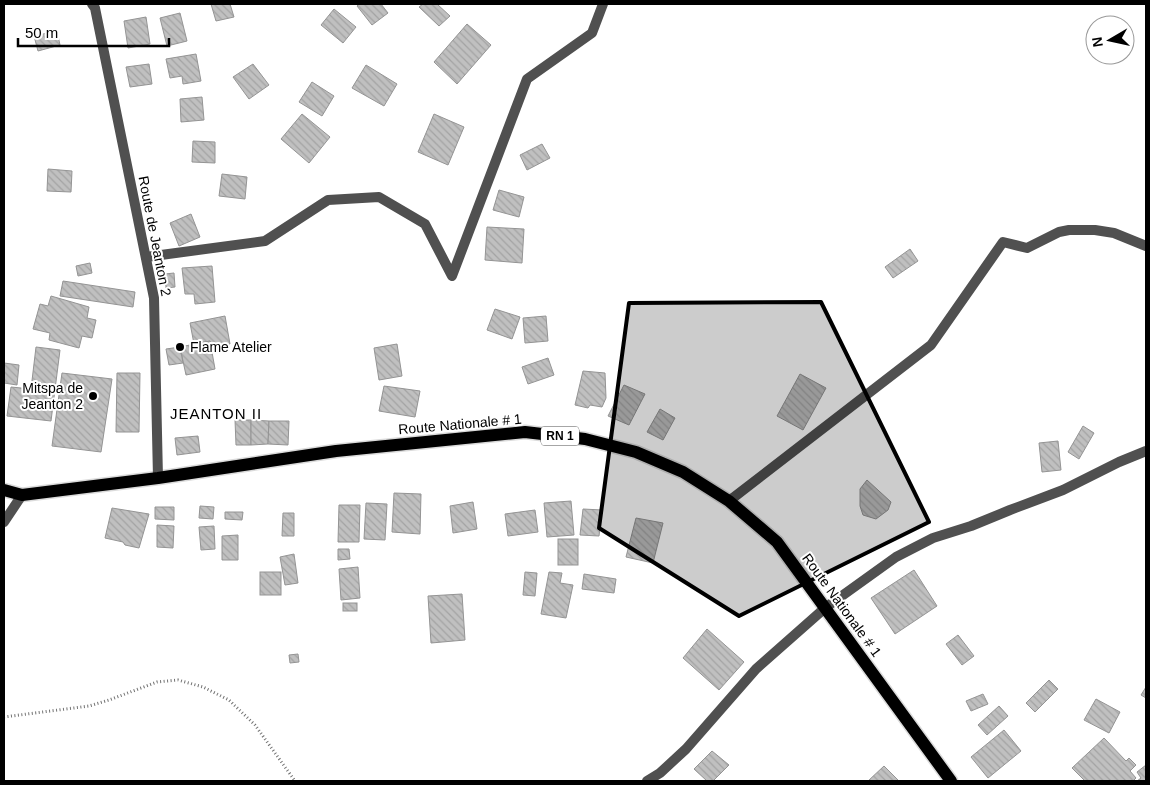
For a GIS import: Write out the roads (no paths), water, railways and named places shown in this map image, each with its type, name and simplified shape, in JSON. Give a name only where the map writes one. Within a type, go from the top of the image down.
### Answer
[{"type":"main road","name":"Route Nationale # 1","points":[[4,490],[22,495],[158,478],[336,451],[525,432],[584,438],[636,452],[683,472],[729,501],[777,542],[951,781]]},
{"type":"street","name":"Route de Jeanton 2","points":[[92,4],[95,8],[154,298],[158,478]]},
{"type":"street","points":[[146,258],[265,241],[328,200],[378,197],[425,224],[452,276],[528,79],[592,33],[603,4]]},
{"type":"street","points":[[729,501],[931,345],[1003,242],[1027,248],[1059,232],[1094,230],[1114,233],[1146,246]]},
{"type":"street","points":[[647,781],[660,773],[686,749],[756,669],[825,608],[896,557],[933,538],[971,526],[1063,490],[1119,462],[1146,451]]},
{"type":"street","points":[[4,522],[22,495]]},
{"type":"place","name":"Flame Atelier","points":[[180,347]]},
{"type":"place","name":"Mitspa de Jeanton 2","points":[[93,396]]},
{"type":"district","name":"JEANTON II","points":[[216,414]]}]
